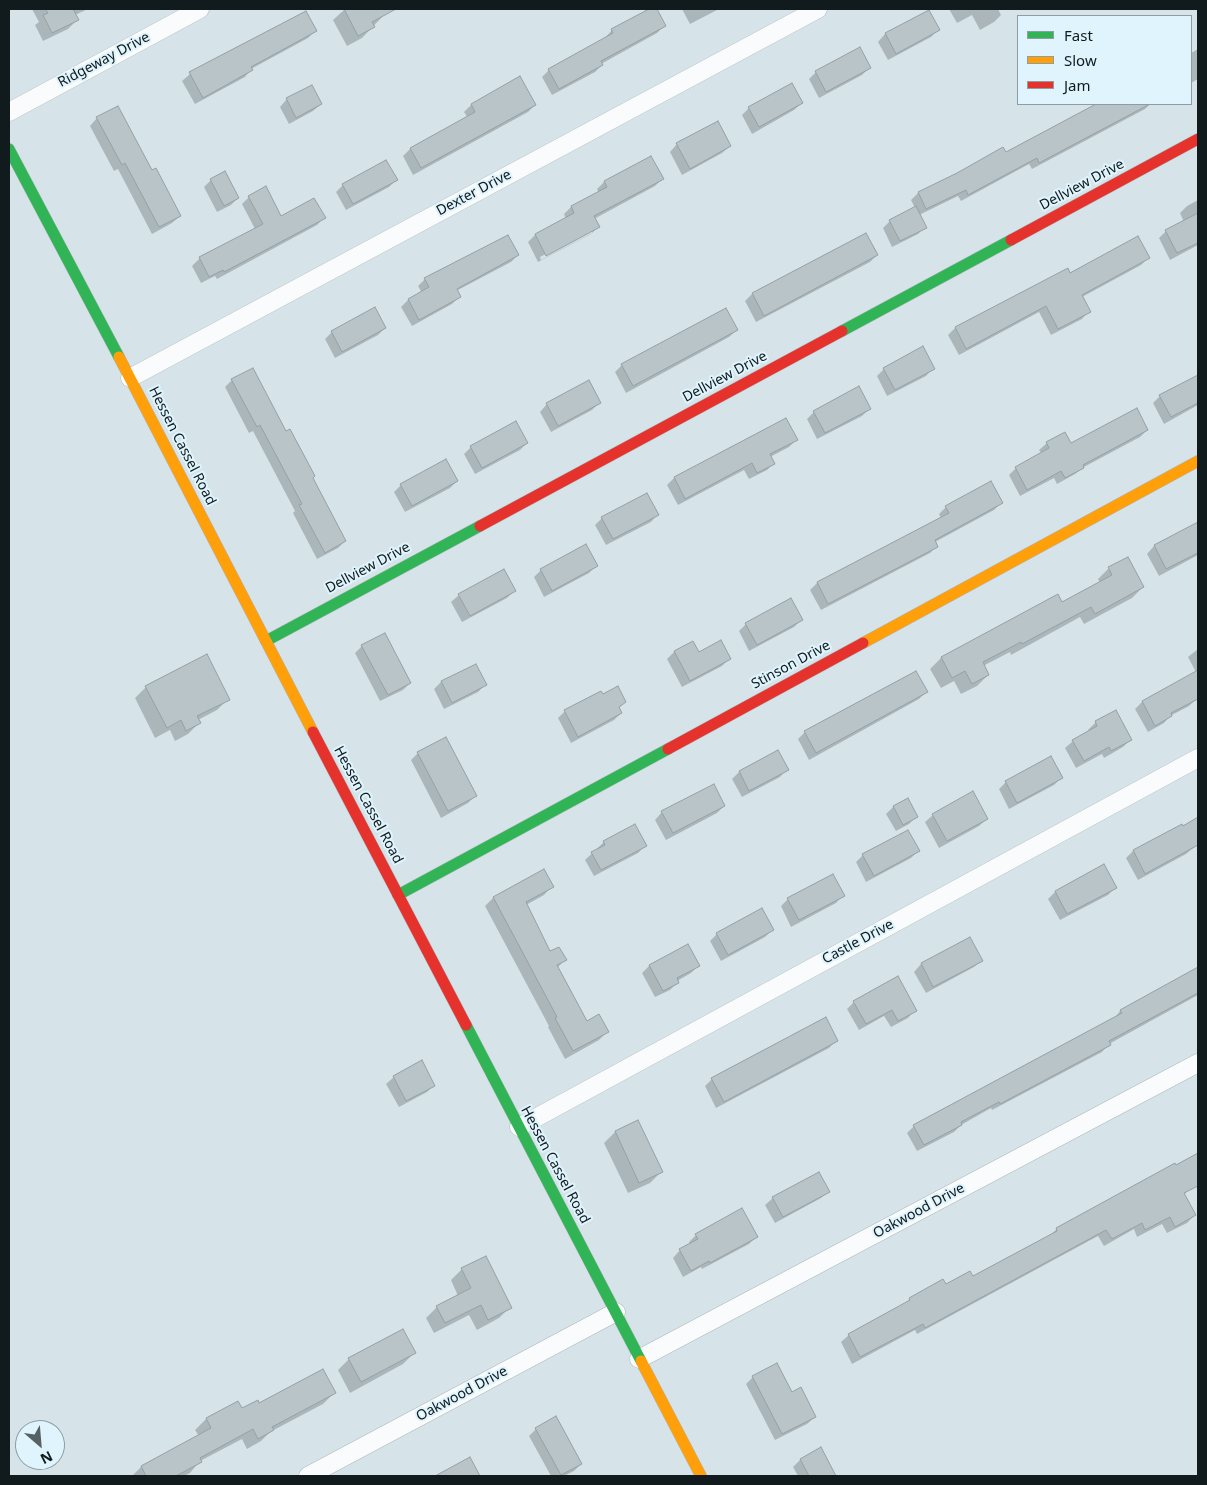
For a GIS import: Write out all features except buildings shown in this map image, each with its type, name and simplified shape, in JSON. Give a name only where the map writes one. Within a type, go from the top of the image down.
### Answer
[{"type":"street","name":"Ridgeway Drive","points":[[9,112],[200,9]]},
{"type":"street","name":"Dexter Drive","points":[[130,378],[818,9]]},
{"type":"street","name":"Dellview Drive","points":[[266,640],[1198,139]]},
{"type":"street","name":"Hessen Cassel Road","points":[[9,148],[701,1476]]},
{"type":"street","name":"Stinson Drive","points":[[398,895],[1198,462]]},
{"type":"street","name":"Castle Drive","points":[[518,1127],[1198,758]]},
{"type":"street","name":"Oakwood Drive","points":[[639,1359],[1198,1063]]},
{"type":"street","name":"Oakwood Drive","points":[[308,1476],[616,1312]]},
{"type":"traffic: fast","points":[[9,149],[119,357]]},
{"type":"traffic: fast","points":[[842,331],[1011,240]]},
{"type":"traffic: fast","points":[[266,641],[480,526]]},
{"type":"traffic: fast","points":[[398,895],[668,749]]},
{"type":"traffic: fast","points":[[466,1025],[641,1361]]},
{"type":"traffic: slow","points":[[119,357],[313,732]]},
{"type":"traffic: slow","points":[[863,643],[1198,461]]},
{"type":"traffic: slow","points":[[641,1361],[701,1476]]},
{"type":"traffic: jam","points":[[1011,240],[1198,139]]},
{"type":"traffic: jam","points":[[480,526],[842,331]]},
{"type":"traffic: jam","points":[[668,749],[863,643]]},
{"type":"traffic: jam","points":[[313,732],[466,1025]]}]
